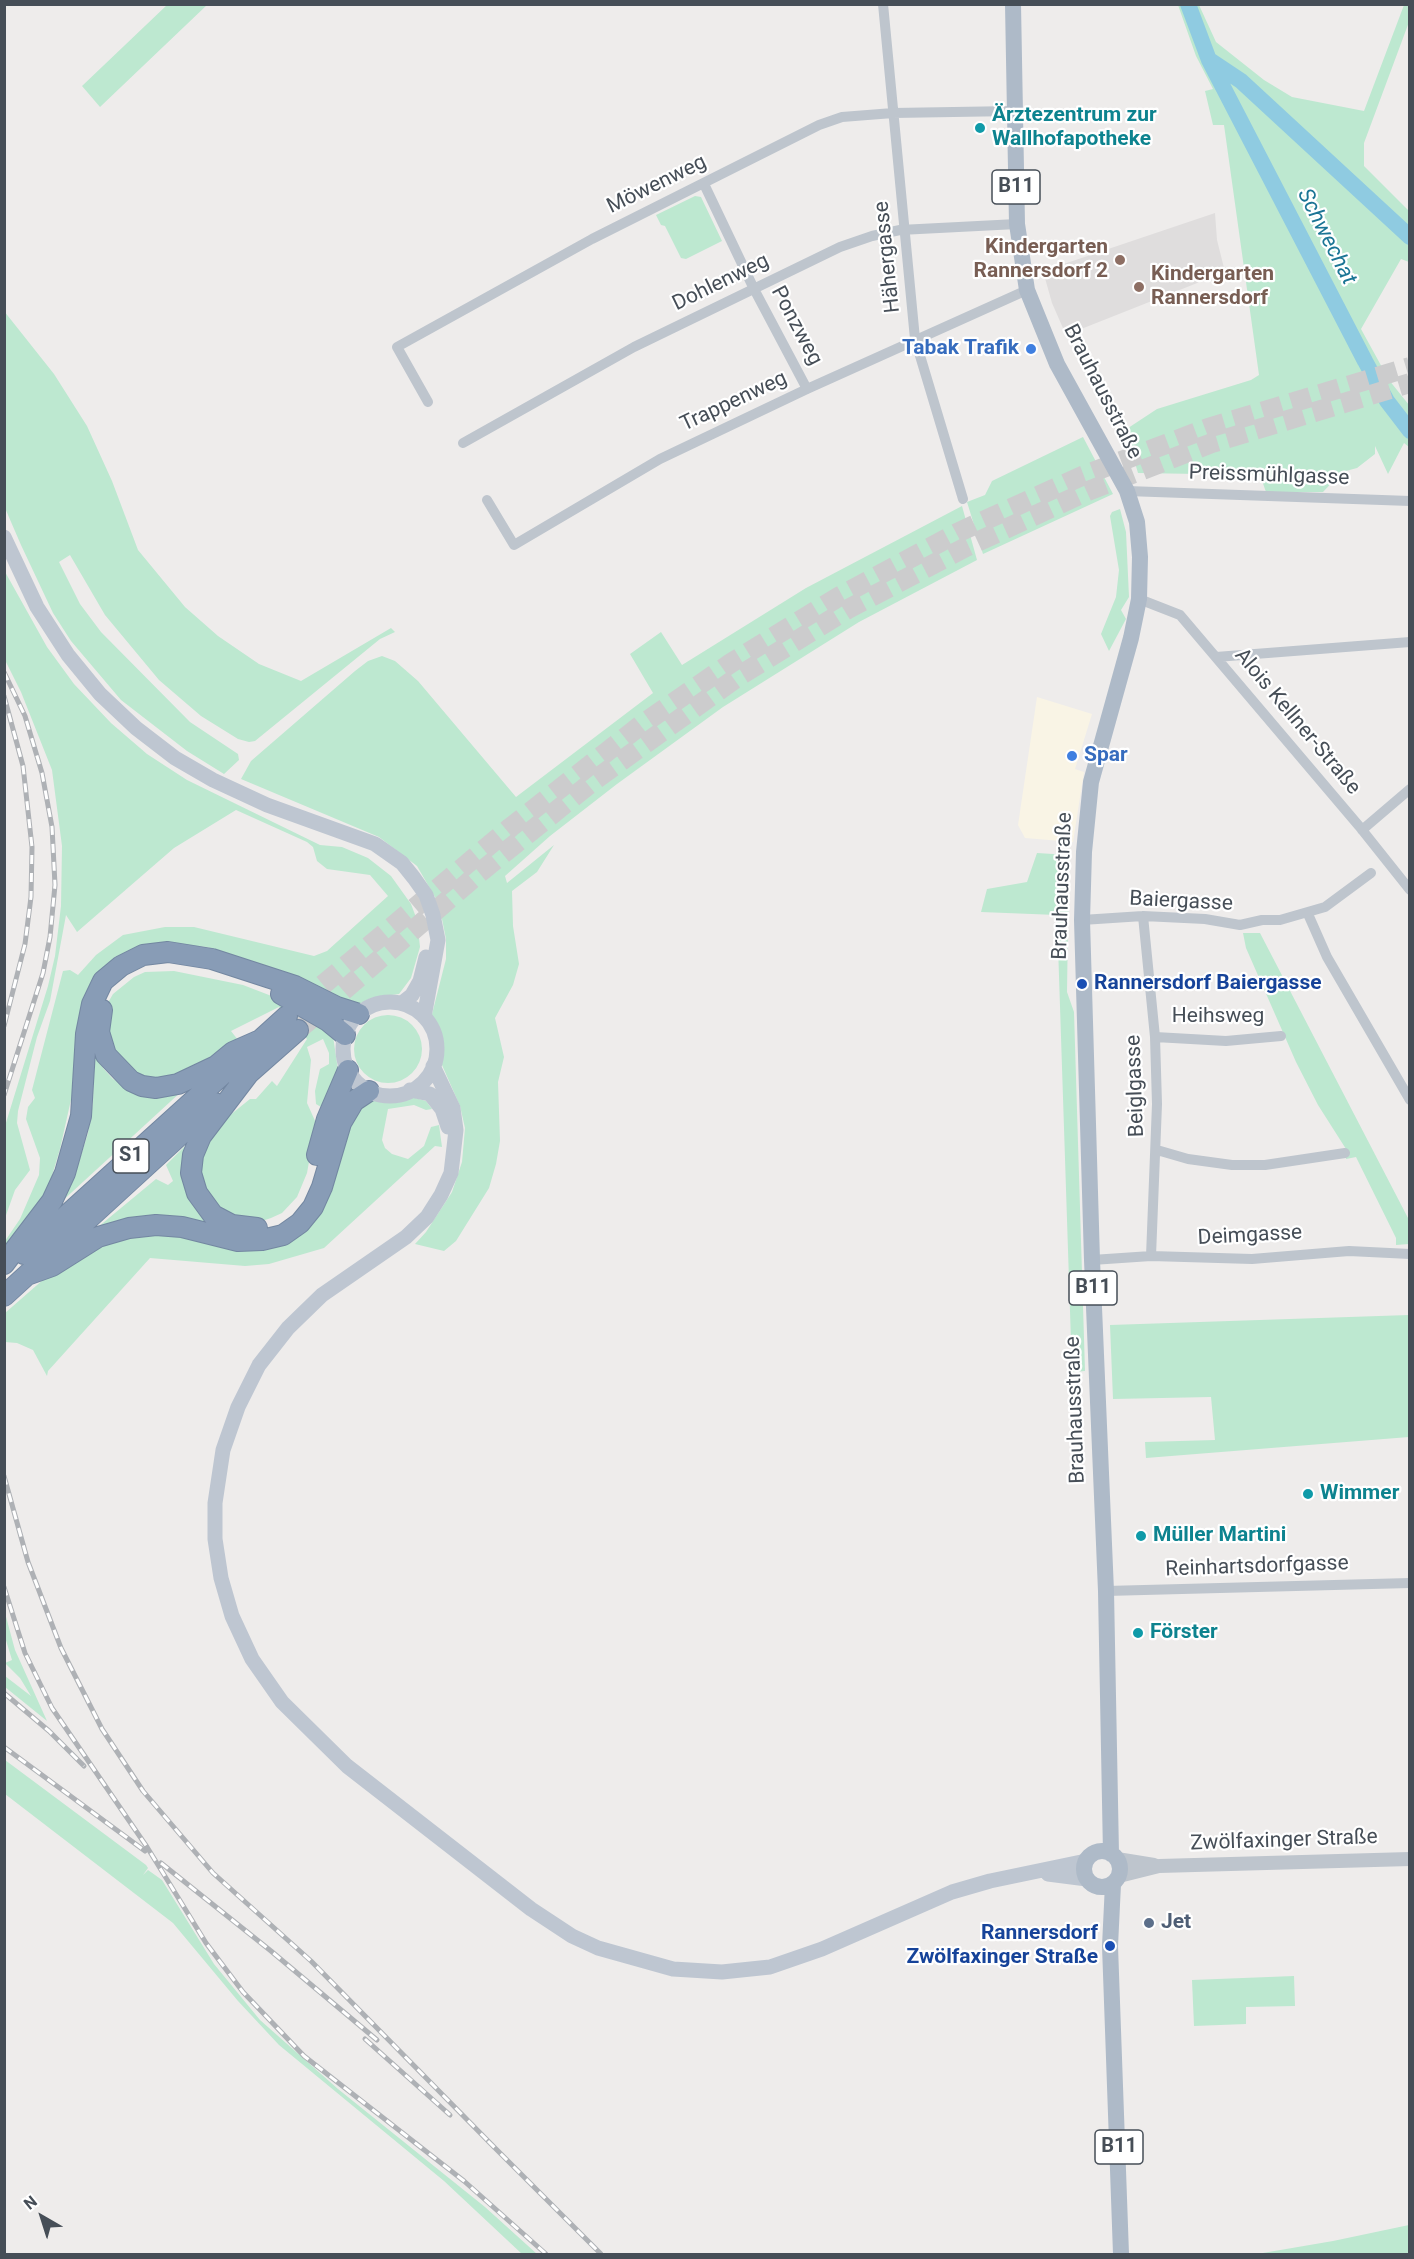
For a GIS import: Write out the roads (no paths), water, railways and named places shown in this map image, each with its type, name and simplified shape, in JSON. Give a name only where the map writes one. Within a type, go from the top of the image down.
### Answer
[{"type":"highway","points":[[4,1264],[52,1201],[65,1173],[81,1116],[86,1034],[92,1004],[103,981],[120,966],[143,955],[168,952],[212,958],[277,979],[358,1014]]},
{"type":"highway","points":[[258,1041],[233,1052],[216,1066],[184,1082],[168,1087],[142,1086],[131,1081],[106,1055],[99,1032],[103,1008],[112,989],[128,975],[147,967],[168,965],[216,972],[289,996],[345,1035]]},
{"type":"highway","name":"S1","points":[[4,1272],[258,1041],[292,1023],[249,1073],[4,1296]]},
{"type":"highway","points":[[249,1073],[201,1136],[193,1155],[191,1173],[197,1193],[213,1215],[232,1225],[252,1228],[277,1223],[292,1214],[304,1200],[312,1184],[324,1128],[348,1070]]},
{"type":"highway","points":[[27,1275],[52,1266],[98,1237],[129,1228],[156,1225],[182,1227],[238,1240],[262,1240],[283,1235],[300,1223],[313,1207],[322,1187],[340,1123],[354,1101],[369,1091]]},
{"type":"main road","name":"Brauhausstraße","points":[[1013,4],[1017,224],[1027,290],[1057,364],[1127,491],[1139,540],[1139,599],[1131,638],[1091,782],[1084,852],[1082,920],[1092,1260],[1106,1591],[1110,1802],[1103,1857]]},
{"type":"main road","points":[[4,537],[37,607],[68,655],[100,694],[136,728],[175,758],[213,780],[267,805],[338,831],[356,835],[402,863],[426,895],[434,915],[438,940],[424,1017]]},
{"type":"main road","points":[[338,831],[390,866],[413,893],[423,912],[427,932],[425,964],[416,988],[402,1003]]},
{"type":"main road","points":[[380,1003],[402,1003],[414,1008],[424,1017],[436,1040],[433,1066],[427,1078],[410,1090],[392,1095],[369,1091],[357,1082],[348,1070],[344,1059],[345,1035],[358,1014],[380,1003]]},
{"type":"main road","points":[[433,1066],[453,1108],[455,1150],[448,1180],[427,1217],[406,1237],[322,1295],[288,1328],[259,1365],[238,1407],[223,1450],[215,1503],[215,1539],[221,1578],[232,1617],[252,1659],[282,1702],[347,1766],[531,1909],[572,1936],[598,1948],[673,1969],[722,1971],[770,1967],[822,1949],[952,1892],[1103,1857]]},
{"type":"main road","points":[[410,1090],[430,1094],[442,1109],[455,1150]]},
{"type":"main road","name":"B11","points":[[1110,1946],[1091,1883],[1084,1870],[1103,1857],[1120,1867],[1116,1880],[1110,1946],[1121,2254]]},
{"type":"main road","points":[[1030,1873],[1104,1887],[1116,1880]]},
{"type":"street","name":"Hähergasse","points":[[883,4],[915,339],[963,499]]},
{"type":"street","name":"Möwenweg","points":[[428,402],[397,347],[592,239],[819,125],[842,117],[893,113],[1014,111]]},
{"type":"street","name":"Ponzweg","points":[[704,184],[754,289],[807,389]]},
{"type":"street","name":"Dohlenweg","points":[[463,443],[634,347],[840,247],[872,236],[905,230],[1017,224]]},
{"type":"street","name":"Trappenweg","points":[[486,500],[514,545],[660,459],[915,339],[1027,290]]},
{"type":"street","name":"Preissmühlgasse","points":[[1127,491],[1410,501]]},
{"type":"street","name":"Alois Kellner-Straße","points":[[1139,599],[1180,615],[1410,890]]},
{"type":"street","points":[[1216,657],[1410,642]]},
{"type":"street","points":[[1362,830],[1410,789]]},
{"type":"street","name":"Baiergasse","points":[[1082,920],[1143,916],[1205,919],[1240,925],[1308,914],[1340,898],[1371,873]]},
{"type":"street","points":[[1308,914],[1327,957],[1410,1100]]},
{"type":"street","name":"Beiglgasse","points":[[1143,916],[1155,1037],[1157,1150],[1151,1256]]},
{"type":"street","name":"Heihsweg","points":[[1155,1037],[1226,1041],[1281,1036]]},
{"type":"street","points":[[1157,1150],[1188,1159],[1232,1165],[1265,1165],[1345,1154]]},
{"type":"street","name":"Deimgasse","points":[[1092,1260],[1151,1256],[1252,1259],[1349,1251],[1410,1254]]},
{"type":"street","name":"Reinhartsdorfgasse","points":[[1106,1591],[1410,1583]]},
{"type":"street","name":"Zwölfaxinger Straße","points":[[1103,1857],[1159,1866],[1410,1859]]},
{"type":"street","name":"Zwölfaxinger Straße","points":[[1116,1880],[1159,1866]]},
{"type":"waterway","name":"Schwechat","points":[[1188,4],[1209,60],[1365,361],[1387,401],[1410,431]]},
{"type":"waterway","name":"Schwechat","points":[[1211,61],[1241,81],[1410,237]]},
{"type":"tunnel","points":[[300,1004],[511,827],[641,725],[731,663],[840,596],[959,532],[1082,476],[1208,428],[1410,367]]},
{"type":"tunnel","points":[[298,1030],[478,874],[592,782],[739,676],[848,609],[966,547],[1088,491],[1212,443],[1410,383]]},
{"type":"railway","points":[[4,672],[25,716],[42,773],[52,827],[55,885],[50,937],[43,973],[4,1095]]},
{"type":"railway","points":[[4,696],[23,766],[32,847],[31,897],[25,944],[4,1026]]},
{"type":"railway","points":[[4,1476],[28,1562],[61,1648],[102,1729],[143,1791],[213,1873],[311,1961],[494,2147]]},
{"type":"railway","points":[[4,1587],[25,1653],[52,1708],[147,1847],[206,1943],[243,1992],[304,2056],[464,2181],[546,2254]]},
{"type":"railway","points":[[4,1693],[49,1731],[84,1766]]},
{"type":"railway","points":[[4,1747],[145,1851]]},
{"type":"railway","points":[[161,1863],[377,2040]]},
{"type":"railway","points":[[365,2039],[450,2115]]},
{"type":"railway","points":[[488,2141],[601,2254]]},
{"type":"place","name":"Ärztezentrum zur Wallhofapotheke","points":[[980,128]]},
{"type":"place","name":"Kindergarten Rannersdorf 2","points":[[1120,260]]},
{"type":"place","name":"Kindergarten Rannersdorf","points":[[1139,287]]},
{"type":"place","name":"Tabak Trafik","points":[[1031,349]]},
{"type":"place","name":"Spar","points":[[1072,756]]},
{"type":"place","name":"Rannersdorf Baiergasse","points":[[1082,984]]},
{"type":"place","name":"Wimmer","points":[[1308,1494]]},
{"type":"place","name":"Müller Martini","points":[[1141,1536]]},
{"type":"place","name":"Förster","points":[[1138,1633]]},
{"type":"place","name":"Jet","points":[[1149,1923]]},
{"type":"place","name":"Rannersdorf Zwölfaxinger Straße","points":[[1110,1946]]}]
